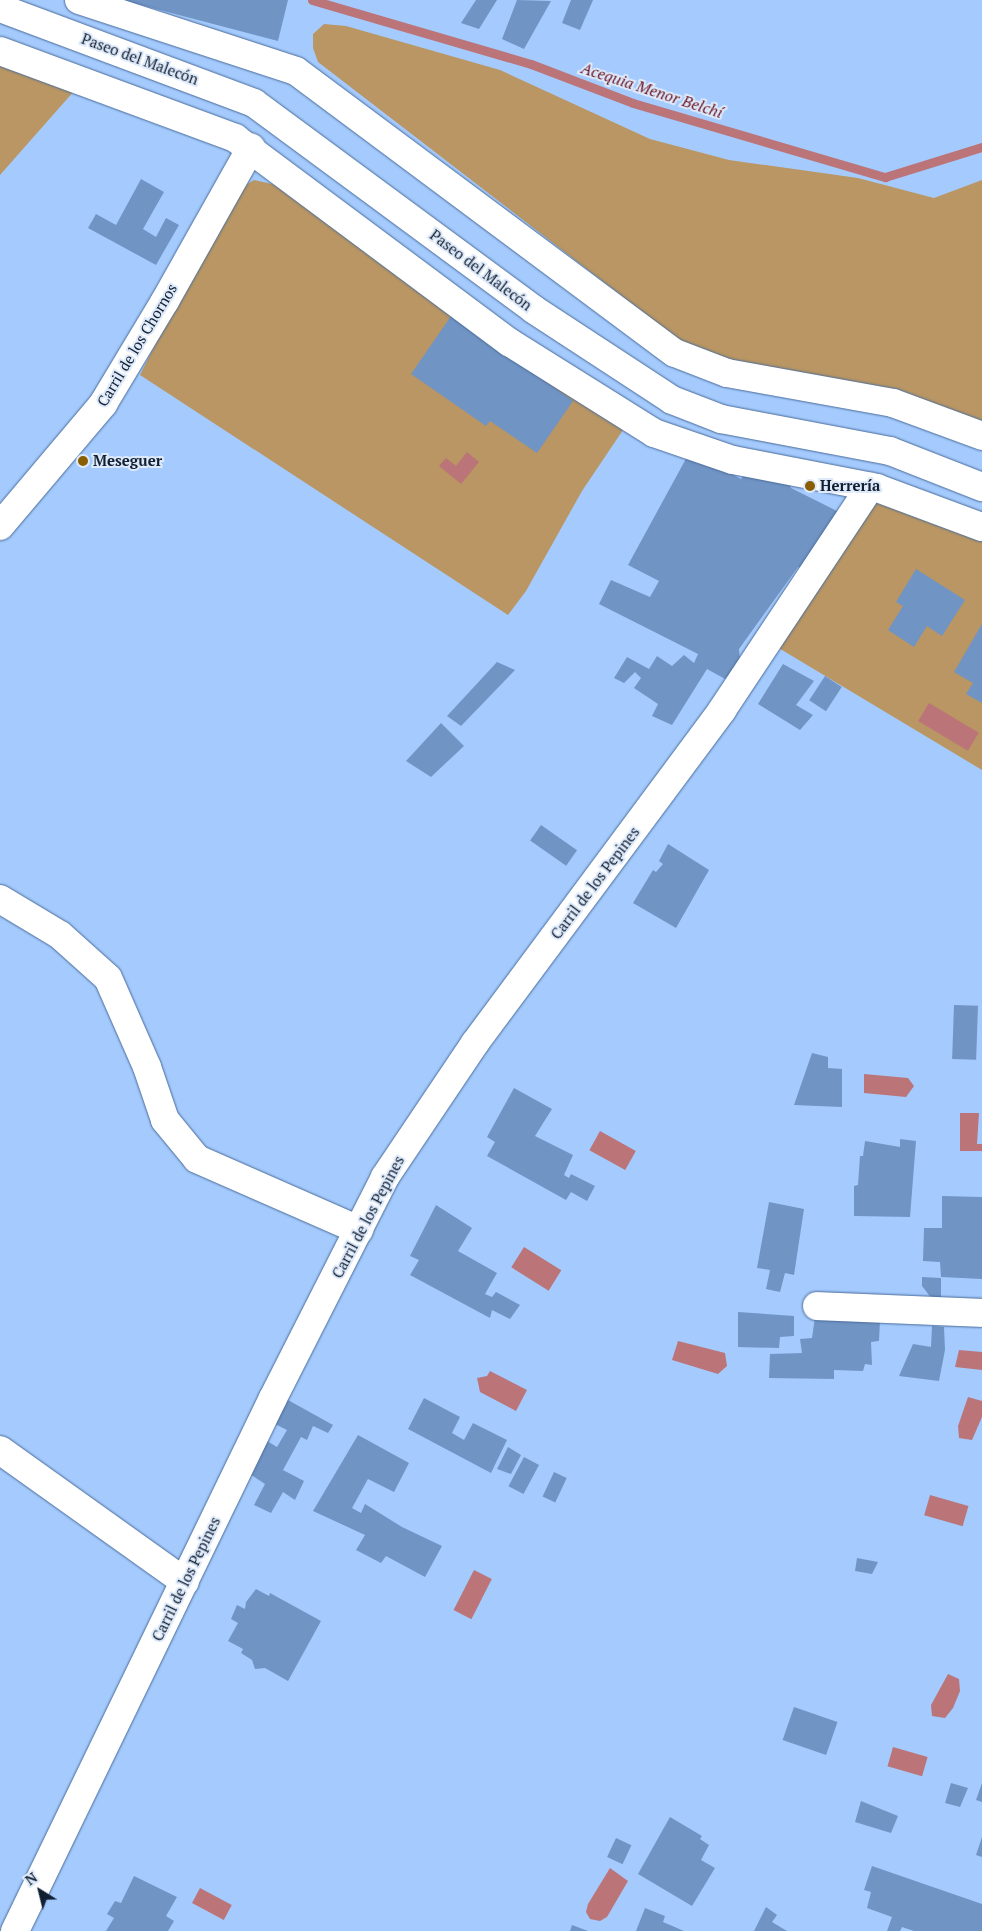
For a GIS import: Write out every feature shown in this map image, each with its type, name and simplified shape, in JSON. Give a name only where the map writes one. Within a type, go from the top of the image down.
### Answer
[{"type":"street","points":[[79,0],[296,72],[676,353],[727,373],[893,403],[982,436]]},
{"type":"street","name":"Paseo del Malecón","points":[[0,8],[238,95],[266,110],[533,309],[672,400],[730,421],[890,452],[982,487]]},
{"type":"street","points":[[0,51],[218,130],[250,148],[509,342],[641,426],[682,445],[732,460],[870,487],[982,527]]},
{"type":"street","name":"Carril de los Chornos","points":[[0,526],[103,404],[250,148]]},
{"type":"street","name":"Carril de los Pepines","points":[[15,1931],[385,1177],[475,1043],[722,710],[870,487]]},
{"type":"street","points":[[0,899],[60,936],[108,978],[123,1006],[165,1120],[197,1159],[359,1230]]},
{"type":"street","points":[[817,1306],[982,1313]]},
{"type":"street","points":[[0,1450],[185,1582]]},
{"type":"shaded area","points":[[324,24],[346,26],[500,70],[650,139],[729,160],[858,178],[934,198],[982,180],[982,424],[897,389],[732,363],[679,340],[318,62],[313,48],[313,34]]},
{"type":"shaded area","points":[[0,61],[75,90],[0,175]]},
{"type":"shaded area","points":[[254,180],[272,184],[292,194],[625,427],[582,491],[526,591],[508,615],[140,375],[230,195]]},
{"type":"shaded area","points":[[467,452],[479,462],[461,484],[439,466],[446,458],[456,466]]},
{"type":"shaded area","points":[[876,501],[982,532],[982,770],[777,647]]},
{"type":"shaded area","points":[[929,703],[979,733],[968,751],[918,721]]},
{"type":"shaded area","points":[[864,1074],[908,1078],[914,1086],[906,1097],[864,1093]]},
{"type":"shaded area","points":[[960,1113],[979,1113],[977,1144],[982,1144],[982,1151],[960,1151]]},
{"type":"shaded area","points":[[600,1131],[636,1151],[625,1170],[589,1150]]},
{"type":"shaded area","points":[[524,1247],[561,1270],[549,1291],[511,1267]]},
{"type":"shaded area","points":[[678,1341],[725,1353],[727,1366],[718,1374],[672,1360]]},
{"type":"shaded area","points":[[959,1350],[982,1352],[982,1370],[955,1367]]},
{"type":"shaded area","points":[[490,1371],[527,1390],[516,1411],[480,1392],[477,1378],[487,1376]]},
{"type":"shaded area","points":[[968,1397],[982,1401],[982,1417],[972,1440],[959,1438],[958,1426]]},
{"type":"shaded area","points":[[930,1495],[968,1506],[963,1526],[924,1515]]},
{"type":"shaded area","points":[[474,1570],[492,1579],[471,1619],[454,1610]]},
{"type":"shaded area","points":[[948,1674],[959,1679],[960,1691],[953,1708],[945,1718],[932,1716],[931,1705]]},
{"type":"shaded area","points":[[893,1747],[928,1757],[922,1776],[887,1766]]},
{"type":"shaded area","points":[[610,1868],[628,1881],[607,1917],[600,1921],[590,1919],[586,1912],[588,1904]]},
{"type":"shaded area","points":[[200,1888],[232,1905],[224,1920],[192,1903]]},
{"type":"building","points":[[122,0],[288,0],[278,41]]},
{"type":"building","points":[[476,0],[497,0],[479,29],[461,23]]},
{"type":"building","points":[[517,0],[551,1],[524,49],[502,39]]},
{"type":"building","points":[[571,0],[593,0],[580,30],[562,23]]},
{"type":"building","points":[[141,179],[164,192],[143,229],[156,237],[166,218],[179,225],[156,265],[88,228],[96,214],[116,225]]},
{"type":"building","points":[[451,316],[573,401],[537,453],[490,421],[486,426],[411,374]]},
{"type":"building","points":[[688,455],[704,459],[741,479],[751,465],[786,473],[791,488],[841,513],[805,569],[798,567],[739,649],[740,660],[727,680],[707,669],[672,725],[652,716],[658,704],[634,688],[641,678],[635,672],[624,683],[614,678],[627,657],[649,669],[657,656],[672,666],[684,655],[694,663],[698,654],[599,604],[611,580],[650,597],[659,581],[628,565]]},
{"type":"building","points":[[916,569],[965,600],[942,636],[927,626],[914,647],[888,630],[903,606],[896,602]]},
{"type":"building","points":[[982,624],[982,703],[966,694],[973,683],[954,672]]},
{"type":"building","points":[[497,662],[515,670],[461,726],[447,716]]},
{"type":"building","points":[[783,664],[814,681],[796,705],[813,715],[800,730],[758,704]]},
{"type":"building","points":[[825,676],[842,687],[826,711],[809,700]]},
{"type":"building","points":[[441,723],[464,746],[431,777],[406,761]]},
{"type":"building","points":[[541,825],[577,850],[566,866],[530,841]]},
{"type":"building","points":[[668,844],[709,870],[676,928],[633,903],[653,870],[656,872],[663,864],[659,861]]},
{"type":"building","points":[[954,1005],[978,1006],[976,1060],[952,1059]]},
{"type":"building","points":[[812,1053],[828,1057],[828,1068],[842,1069],[842,1107],[794,1105]]},
{"type":"building","points":[[514,1088],[552,1109],[535,1136],[573,1155],[564,1175],[569,1178],[571,1174],[595,1186],[587,1201],[571,1192],[566,1200],[487,1156],[495,1142],[487,1137]]},
{"type":"building","points":[[900,1139],[916,1141],[910,1217],[854,1216],[854,1186],[858,1185],[860,1156],[863,1156],[865,1141],[900,1147]]},
{"type":"building","points":[[942,1196],[982,1197],[982,1279],[941,1277],[940,1262],[923,1261],[924,1228],[942,1228]]},
{"type":"building","points":[[769,1202],[804,1209],[794,1275],[785,1273],[780,1292],[766,1289],[770,1270],[757,1268]]},
{"type":"building","points":[[436,1205],[472,1228],[458,1251],[497,1273],[485,1294],[492,1297],[496,1292],[520,1305],[510,1319],[492,1310],[490,1318],[410,1275],[419,1260],[410,1256]]},
{"type":"building","points":[[922,1277],[941,1278],[941,1304],[935,1303],[922,1286]]},
{"type":"building","points":[[738,1312],[794,1316],[794,1336],[780,1337],[779,1348],[738,1347]]},
{"type":"building","points":[[815,1317],[880,1321],[879,1341],[871,1342],[872,1365],[865,1364],[863,1371],[834,1370],[834,1379],[769,1378],[770,1354],[802,1353],[800,1339],[812,1338]]},
{"type":"building","points":[[932,1326],[944,1327],[945,1350],[939,1381],[899,1376],[913,1344],[931,1347]]},
{"type":"building","points":[[424,1398],[460,1417],[452,1433],[464,1440],[473,1423],[507,1440],[491,1473],[408,1429]]},
{"type":"building","points":[[288,1400],[333,1425],[328,1433],[313,1426],[307,1440],[301,1437],[283,1470],[304,1481],[295,1500],[283,1492],[271,1513],[254,1505],[265,1484],[250,1474],[267,1441],[277,1447],[287,1430],[275,1424]]},
{"type":"building","points":[[358,1435],[409,1463],[394,1492],[368,1479],[352,1508],[361,1513],[365,1504],[402,1527],[442,1546],[425,1577],[386,1556],[381,1563],[356,1550],[365,1535],[313,1511]]},
{"type":"building","points":[[508,1447],[521,1455],[511,1474],[497,1469]]},
{"type":"building","points":[[524,1457],[539,1465],[524,1494],[509,1486]]},
{"type":"building","points":[[554,1472],[567,1478],[555,1502],[543,1496]]},
{"type":"building","points":[[857,1558],[878,1562],[872,1574],[855,1571]]},
{"type":"building","points":[[256,1589],[269,1596],[270,1593],[321,1621],[288,1681],[265,1668],[255,1669],[252,1660],[241,1653],[243,1649],[228,1641],[238,1623],[231,1619],[237,1605],[245,1609],[246,1602]]},
{"type":"building","points":[[794,1707],[837,1722],[826,1755],[783,1740]]},
{"type":"building","points":[[951,1783],[968,1788],[960,1807],[945,1803]]},
{"type":"building","points":[[982,1783],[982,1802],[976,1800]]},
{"type":"building","points":[[861,1801],[898,1816],[891,1833],[855,1822]]},
{"type":"building","points":[[670,1817],[702,1836],[700,1839],[709,1845],[701,1860],[715,1868],[692,1906],[638,1874]]},
{"type":"building","points":[[982,1837],[982,1857],[976,1855]]},
{"type":"building","points":[[616,1838],[631,1845],[623,1864],[607,1857]]},
{"type":"building","points":[[872,1866],[982,1904],[982,1931],[914,1931],[902,1927],[900,1931],[887,1931],[892,1917],[867,1908],[871,1892],[864,1890]]},
{"type":"building","points":[[134,1876],[177,1897],[166,1916],[174,1921],[168,1931],[106,1931],[114,1918],[107,1914],[115,1901],[121,1903]]},
{"type":"building","points":[[766,1907],[777,1915],[772,1922],[787,1931],[754,1931]]},
{"type":"building","points":[[645,1908],[665,1916],[663,1922],[684,1931],[636,1931]]},
{"type":"building","points":[[572,1925],[588,1931],[570,1931]]},
{"type":"waterway","name":"Acequia Menor Belchí","points":[[312,0],[531,64],[633,103],[885,177],[982,147]]},
{"type":"place","name":"Meseguer","points":[[83,461]]},
{"type":"place","name":"Herrería","points":[[810,486]]}]
